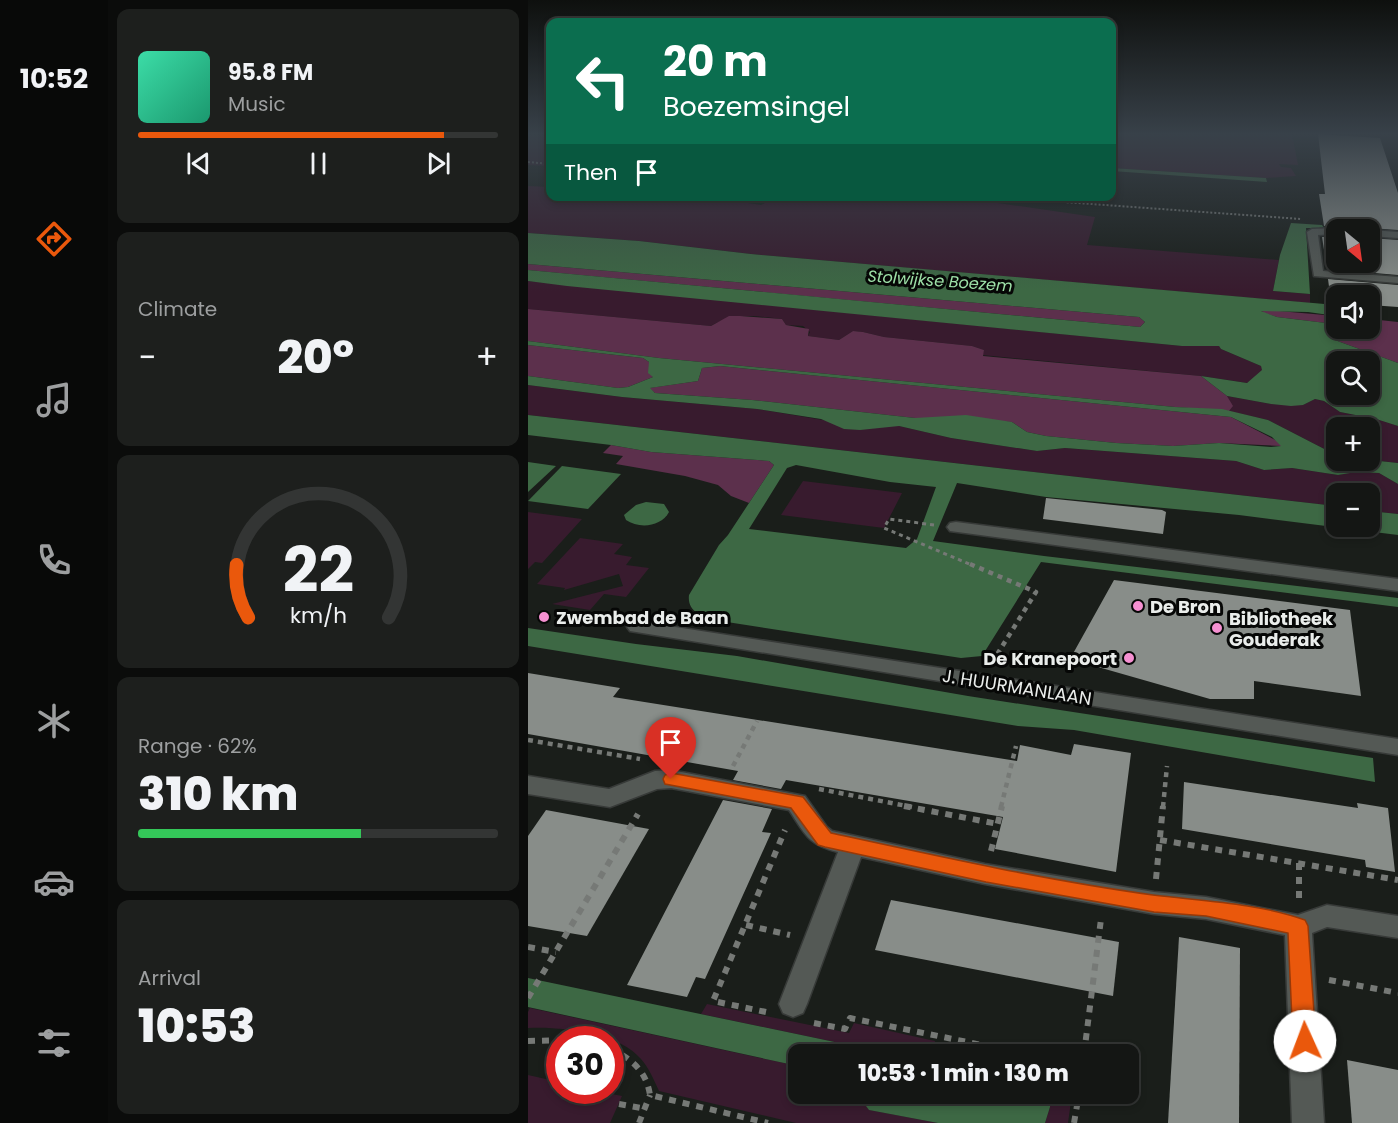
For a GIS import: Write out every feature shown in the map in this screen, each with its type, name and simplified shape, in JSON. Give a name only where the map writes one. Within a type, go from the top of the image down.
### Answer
[{"type":"street","points":[[1326,231],[1312,232],[1318,274],[1398,280]]},
{"type":"street","points":[[1380,234],[1398,235]]},
{"type":"street","points":[[956,527],[1398,585]]},
{"type":"street","name":"J. HUURMANLAAN","points":[[637,627],[1398,747]]},
{"type":"street","points":[[528,785],[610,798],[655,780],[671,779],[797,802],[825,840],[853,844],[986,874],[1154,903],[1206,908],[1298,926],[1327,916],[1398,927]]},
{"type":"street","points":[[793,1004],[853,844]]},
{"type":"street","points":[[1298,926],[1308,1123]]},
{"type":"path","points":[[1054,201],[1288,216],[1309,220]]},
{"type":"path","points":[[956,527],[889,519],[884,528],[1036,592],[980,681]]},
{"type":"path","points":[[722,788],[757,721]]},
{"type":"path","points":[[528,740],[664,763],[632,826],[528,998]]},
{"type":"path","points":[[986,874],[1016,746]]},
{"type":"path","points":[[1154,903],[1167,766]]},
{"type":"path","points":[[797,802],[805,787],[998,824]]},
{"type":"path","points":[[1160,840],[1398,880]]},
{"type":"path","points":[[1298,926],[1299,863]]},
{"type":"path","points":[[1085,1044],[1106,895]]},
{"type":"path","points":[[746,925],[818,941]]},
{"type":"path","points":[[528,947],[556,952]]},
{"type":"path","points":[[1302,975],[1398,993]]},
{"type":"path","points":[[528,1041],[546,1041]]},
{"type":"path","points":[[624,1057],[639,1066],[648,1079],[650,1095],[639,1123]]},
{"type":"path","points":[[650,1095],[768,1123]]},
{"type":"path","points":[[619,1104],[646,1109]]},
{"type":"path","points":[[1074,1123],[1077,1104]]},
{"type":"shaded area","points":[[528,186],[546,187],[546,201],[735,201],[761,205],[769,201],[990,201],[1095,217],[1087,245],[1279,260],[1273,291],[1310,294],[1310,303],[751,254],[639,241],[528,233]]},
{"type":"shaded area","points":[[528,264],[1139,317],[1145,322],[1140,327],[591,276],[528,270]]},
{"type":"shaded area","points":[[528,281],[1182,346],[1219,346],[1221,349],[1261,366],[1263,371],[1247,383],[1201,376],[982,355],[984,350],[972,346],[884,337],[863,332],[853,331],[839,340],[808,336],[810,332],[803,326],[786,325],[782,319],[763,317],[737,317],[711,326],[528,309]]},
{"type":"shaded area","points":[[528,309],[711,326],[729,316],[782,319],[786,325],[809,329],[808,336],[839,340],[853,331],[863,332],[884,337],[972,346],[984,350],[983,356],[1201,376],[1227,396],[1233,406],[1229,411],[1175,407],[659,358],[528,341]]},
{"type":"shaded area","points":[[1266,310],[1326,315],[1326,323],[1277,317],[1261,312]]},
{"type":"shaded area","points":[[1380,320],[1398,322],[1398,363],[1380,356],[1380,351],[1365,351],[1332,339],[1380,339]]},
{"type":"shaded area","points":[[528,345],[643,358],[649,362],[653,377],[628,387],[618,388],[528,376]]},
{"type":"shaded area","points":[[720,366],[1231,417],[1281,443],[1281,446],[1219,443],[1173,446],[1116,443],[1046,436],[1027,432],[1012,422],[915,418],[752,400],[655,393],[649,388],[698,381],[702,368]]},
{"type":"shaded area","points":[[528,385],[622,397],[757,409],[829,421],[899,426],[951,438],[1037,451],[1065,448],[1236,461],[1264,470],[1292,468],[1338,475],[1356,471],[1379,473],[1398,484],[1398,514],[1380,512],[1380,483],[1326,483],[1326,505],[528,415]]},
{"type":"shaded area","points":[[1227,396],[1271,404],[1303,405],[1315,399],[1324,401],[1326,405],[1340,412],[1366,417],[1326,417],[1326,450],[1268,420],[1229,411],[1232,406]]},
{"type":"shaded area","points":[[1380,420],[1398,426],[1398,463],[1380,461]]},
{"type":"shaded area","points":[[611,445],[651,452],[769,461],[774,465],[749,503],[731,496],[718,485],[685,476],[616,464],[623,456],[603,453]]},
{"type":"shaded area","points":[[803,481],[902,493],[884,528],[781,515]]},
{"type":"shaded area","points":[[528,512],[582,519],[542,563],[535,562],[528,569]]},
{"type":"shaded area","points":[[580,538],[623,544],[614,554],[632,557],[626,565],[649,568],[626,597],[604,594],[590,610],[552,604],[623,586],[619,574],[564,590],[565,588],[537,584]]},
{"type":"shaded area","points":[[707,1004],[849,1033],[854,1023],[935,1041],[934,1044],[844,1044],[701,1014]]},
{"type":"shaded area","points":[[530,1008],[613,1026],[528,1028]]},
{"type":"shaded area","points":[[624,1028],[788,1064],[788,1104],[865,1104],[870,1110],[938,1123],[796,1123],[659,1091],[646,1066],[624,1046]]},
{"type":"shaded area","points":[[528,1075],[546,1079],[546,1104],[618,1104],[610,1123],[528,1123]]},
{"type":"shaded area","points":[[1050,1104],[1071,1104],[1068,1123],[1045,1123]]},
{"type":"water","points":[[1291,223],[1322,225],[1324,228],[1306,228],[1310,294],[1273,291],[1280,255]]},
{"type":"water","name":"Stolwijkse Boezem","points":[[528,233],[639,241],[751,254],[1326,304],[1326,315],[1261,311],[1277,317],[1326,323],[1326,339],[1365,351],[1326,351],[1326,402],[1315,399],[1303,405],[1291,406],[1227,396],[1201,376],[1247,383],[1262,370],[1261,366],[1221,349],[1219,346],[1182,346],[567,286],[528,281],[528,270],[1140,327],[1145,322],[1139,317],[528,264]]},
{"type":"water","points":[[528,341],[659,358],[1175,407],[1222,409],[1268,420],[1326,450],[1326,471],[1380,471],[1380,461],[1398,463],[1398,484],[1379,473],[1356,472],[1338,475],[1292,468],[1264,470],[1236,461],[1065,448],[1037,451],[951,438],[899,426],[860,430],[844,429],[821,419],[757,409],[622,397],[528,385],[528,376],[618,388],[628,387],[653,377],[648,373],[649,362],[643,358],[528,345]],"holes":[[[720,366],[1231,417],[1272,437],[1281,446],[1219,443],[1173,446],[1116,443],[1046,436],[1027,432],[1012,422],[966,415],[915,418],[752,400],[655,393],[650,388],[698,381],[702,368]]]},
{"type":"water","points":[[1380,356],[1398,363],[1398,426],[1380,420],[1380,417],[1340,412],[1330,405],[1380,405]]},
{"type":"water","points":[[528,415],[1326,505],[1326,526],[1239,515],[1046,497],[957,483],[933,541],[1398,598],[1398,607],[1041,562],[982,656],[961,658],[714,620],[700,615],[693,609],[689,595],[719,545],[774,465],[769,461],[651,452],[528,435]],"holes":[[[796,465],[890,482],[936,487],[917,539],[906,548],[749,529],[787,468]]]},
{"type":"water","points":[[528,462],[556,466],[528,492]]},
{"type":"water","points":[[562,466],[621,474],[588,509],[528,501]]},
{"type":"water","points":[[646,502],[664,504],[669,512],[661,521],[649,525],[637,525],[626,520],[624,515],[636,505]]},
{"type":"water","points":[[1380,512],[1398,514],[1398,535],[1380,533]]},
{"type":"water","points":[[528,628],[737,656],[968,696],[1373,758],[1375,782],[1074,730],[1018,726],[528,646]]},
{"type":"water","points":[[528,978],[844,1044],[788,1044],[788,1064],[624,1028],[624,1026],[528,1007]]},
{"type":"water","points":[[864,1104],[1050,1104],[1045,1123],[938,1123],[869,1110]]},
{"type":"building","points":[[1324,186],[1396,186],[1398,193],[1398,230],[1380,229],[1380,219],[1326,219],[1326,226],[1324,226],[1319,194],[1325,194]]},
{"type":"building","points":[[1322,237],[1326,237],[1326,263]]},
{"type":"building","points":[[1380,239],[1398,240],[1398,275],[1374,273],[1380,273]]},
{"type":"building","points":[[1328,279],[1398,285],[1398,307],[1380,306],[1380,285],[1329,285]]},
{"type":"building","points":[[1046,498],[1162,510],[1166,512],[1163,534],[1043,519]]},
{"type":"building","points":[[1114,580],[1350,610],[1361,696],[1254,681],[1254,699],[1210,699],[1070,659]]},
{"type":"building","points":[[528,673],[620,688],[613,697],[1017,761],[1020,745],[1071,755],[1074,744],[1131,753],[1116,872],[995,849],[1003,817],[786,780],[781,789],[733,780],[738,771],[528,734]]},
{"type":"building","points":[[1184,782],[1358,808],[1357,803],[1388,808],[1395,872],[1366,867],[1365,860],[1182,829]]},
{"type":"building","points":[[723,800],[772,809],[762,832],[771,833],[705,979],[696,977],[687,997],[627,985]]},
{"type":"building","points":[[546,810],[649,829],[587,936],[528,926],[528,836]]},
{"type":"building","points":[[891,900],[1119,942],[1113,996],[875,950]]},
{"type":"building","points":[[1179,937],[1240,948],[1239,1123],[1168,1123]]},
{"type":"building","points":[[1347,1060],[1398,1070],[1398,1123],[1352,1123]]},
{"type":"place","name":"De Bron","points":[[1138,606]]},
{"type":"place","name":"Zwembad de Baan","points":[[544,617]]},
{"type":"place","name":"Bibliotheek Gouderak","points":[[1217,628]]},
{"type":"place","name":"De Kranepoort","points":[[1129,658]]},
{"type":"route","points":[[671,779],[797,802],[818,834],[825,840],[853,844],[986,874],[1154,903],[1206,908],[1298,926],[1305,1041]]}]
